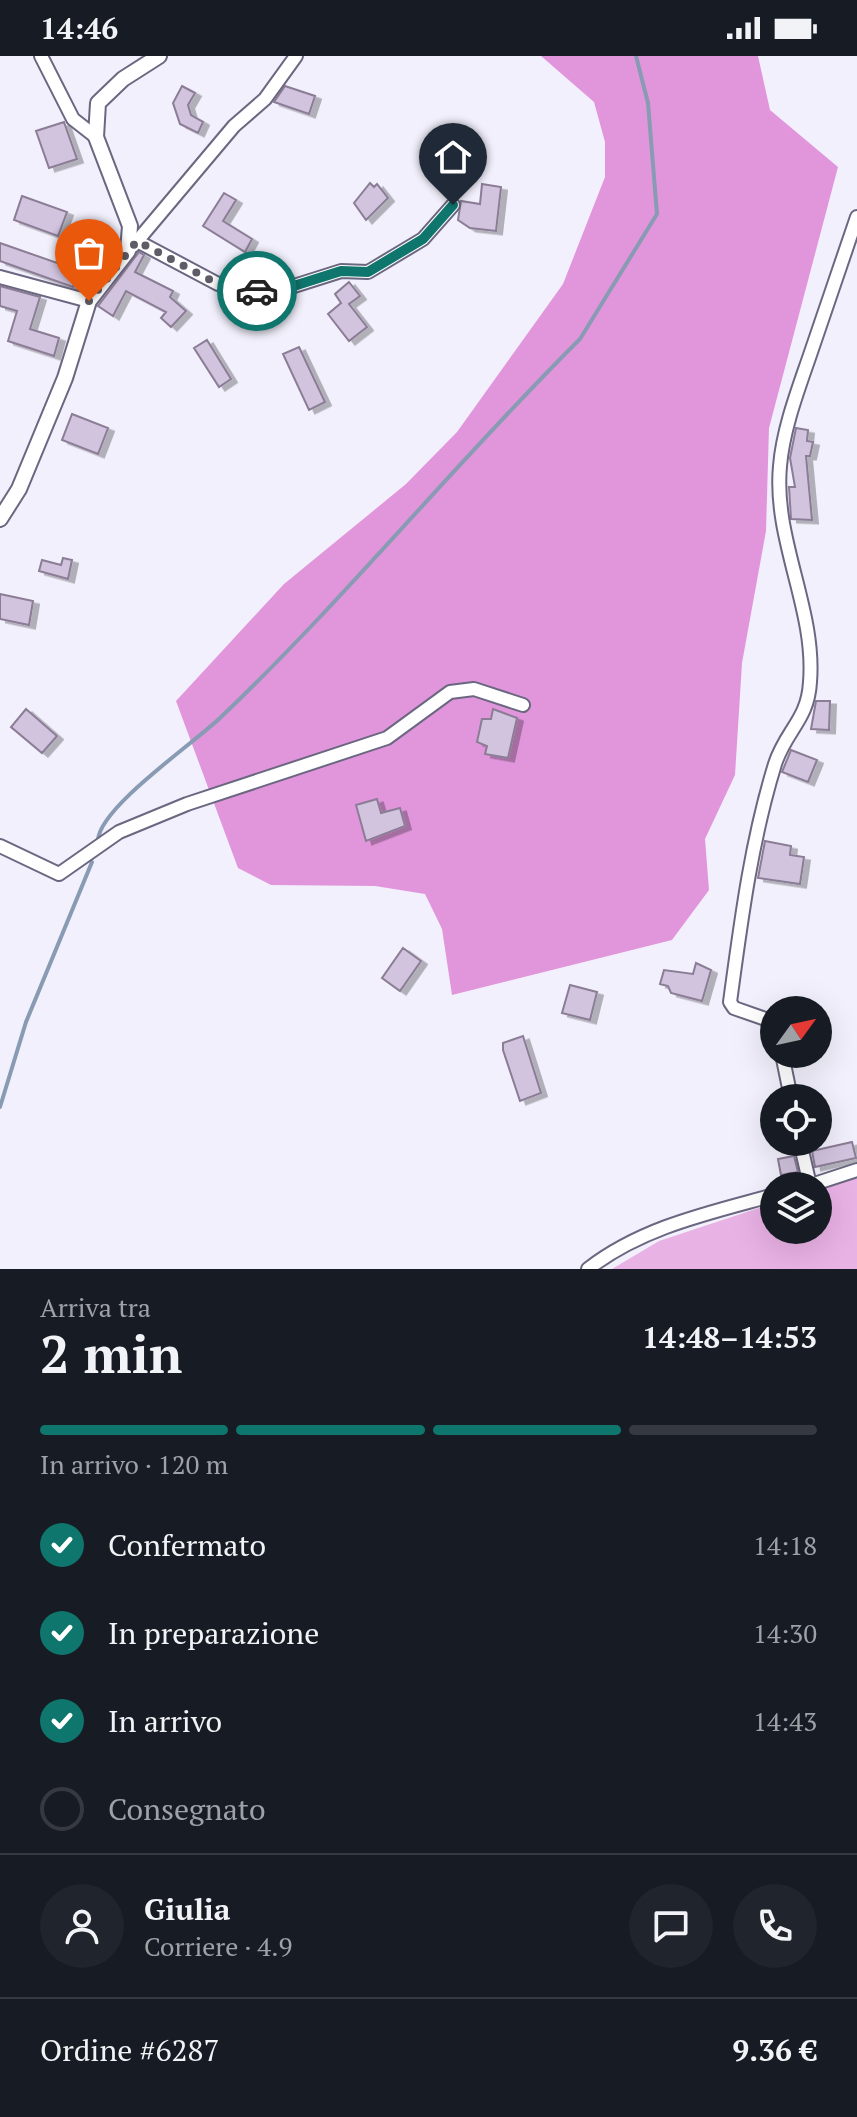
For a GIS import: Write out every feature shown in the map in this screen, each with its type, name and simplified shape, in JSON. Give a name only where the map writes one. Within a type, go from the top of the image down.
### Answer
[{"type":"street","points":[[41,56],[73,119],[96,137]]},
{"type":"street","points":[[133,246],[130,226],[96,137],[98,103],[123,79],[159,56]]},
{"type":"street","points":[[0,519],[19,489],[65,378],[89,301],[234,126],[265,99],[296,56]]},
{"type":"street","points":[[133,246],[218,284],[249,291],[278,291],[341,271],[368,272],[423,239],[453,205]]},
{"type":"street","points":[[760,1017],[734,1008],[730,1002],[750,860],[776,760],[788,735],[806,713],[811,680],[807,626],[783,531],[779,467],[801,380],[857,217]]},
{"type":"street","points":[[0,277],[89,301]]},
{"type":"street","points":[[0,846],[59,874],[119,832],[187,804],[387,738],[450,692],[474,689],[523,705]]},
{"type":"street","points":[[832,1178],[857,1170]]},
{"type":"street","points":[[588,1269],[613,1249],[679,1221],[760,1199]]},
{"type":"shaded area","points":[[541,56],[758,56],[770,110],[838,167],[769,428],[766,531],[742,663],[735,775],[705,839],[709,890],[672,940],[452,995],[442,929],[425,894],[375,886],[271,885],[238,868],[176,701],[284,584],[406,484],[457,432],[563,284],[605,177],[605,142],[594,102]]},
{"type":"shaded area","points":[[857,1179],[857,1269],[612,1269],[659,1241],[760,1208],[760,1244],[832,1244],[832,1184]]},
{"type":"building","points":[[182,86],[195,93],[188,105],[191,115],[203,122],[198,133],[180,124],[173,103]]},
{"type":"building","points":[[285,86],[315,96],[309,114],[274,102]]},
{"type":"building","points":[[64,122],[77,159],[49,168],[36,131]]},
{"type":"building","points":[[370,183],[374,187],[377,184],[388,198],[366,220],[354,203]]},
{"type":"building","points":[[482,184],[501,187],[496,231],[470,228],[458,220],[461,201],[480,204]]},
{"type":"building","points":[[224,193],[236,200],[223,221],[252,239],[245,252],[203,226]]},
{"type":"building","points":[[22,196],[67,212],[58,236],[14,220]]},
{"type":"building","points":[[0,243],[60,264],[62,257],[82,264],[73,287],[0,261]]},
{"type":"building","points":[[139,252],[144,255],[135,272],[173,291],[170,297],[186,311],[171,327],[161,318],[166,312],[126,291],[113,316],[98,306]]},
{"type":"building","points":[[349,282],[360,296],[349,304],[367,327],[349,341],[328,314],[341,303],[335,294]]},
{"type":"building","points":[[0,286],[40,297],[30,329],[59,338],[54,356],[8,341],[17,311],[0,306]]},
{"type":"building","points":[[207,340],[231,379],[219,387],[194,348]]},
{"type":"building","points":[[299,347],[325,402],[309,410],[283,354]]},
{"type":"building","points":[[72,414],[108,428],[98,454],[62,440]]},
{"type":"building","points":[[796,428],[808,430],[807,441],[813,442],[810,456],[806,456],[812,520],[791,519],[789,487],[795,487],[790,458]]},
{"type":"building","points":[[63,558],[72,560],[68,579],[39,571],[42,560],[61,565]]},
{"type":"building","points":[[0,594],[33,601],[29,625],[0,619]]},
{"type":"building","points":[[816,701],[830,701],[829,730],[811,729]]},
{"type":"building","points":[[26,709],[57,736],[42,753],[11,727]]},
{"type":"building","points":[[493,709],[517,718],[508,758],[485,754],[487,746],[477,742],[482,719],[491,719]]},
{"type":"building","points":[[791,750],[817,760],[808,782],[782,772]]},
{"type":"building","points":[[377,799],[381,813],[400,808],[405,826],[366,841],[356,805]]},
{"type":"building","points":[[765,841],[791,846],[790,855],[804,857],[800,884],[758,878]]},
{"type":"building","points":[[403,948],[421,961],[400,991],[382,978]]},
{"type":"building","points":[[696,963],[711,970],[702,1001],[671,993],[668,986],[660,984],[664,970],[693,974]]},
{"type":"building","points":[[570,985],[597,992],[590,1020],[562,1013]]},
{"type":"building","points":[[523,1036],[541,1093],[520,1101],[503,1043]]},
{"type":"building","points":[[852,1142],[856,1158],[815,1167],[813,1156],[832,1156],[832,1146]]},
{"type":"building","points":[[794,1156],[798,1172],[780,1172],[778,1159]]},
{"type":"waterway","points":[[98,840],[103,826],[131,793],[220,718],[267,672],[580,339],[657,214],[648,103],[636,56]]},
{"type":"waterway","points":[[0,1107],[26,1022],[92,862]]},
{"type":"way so far","points":[[89,301],[137,241],[218,284],[257,291]]},
{"type":"route","points":[[257,291],[278,291],[341,271],[368,272],[402,255],[423,239],[443,221],[453,205]]}]
